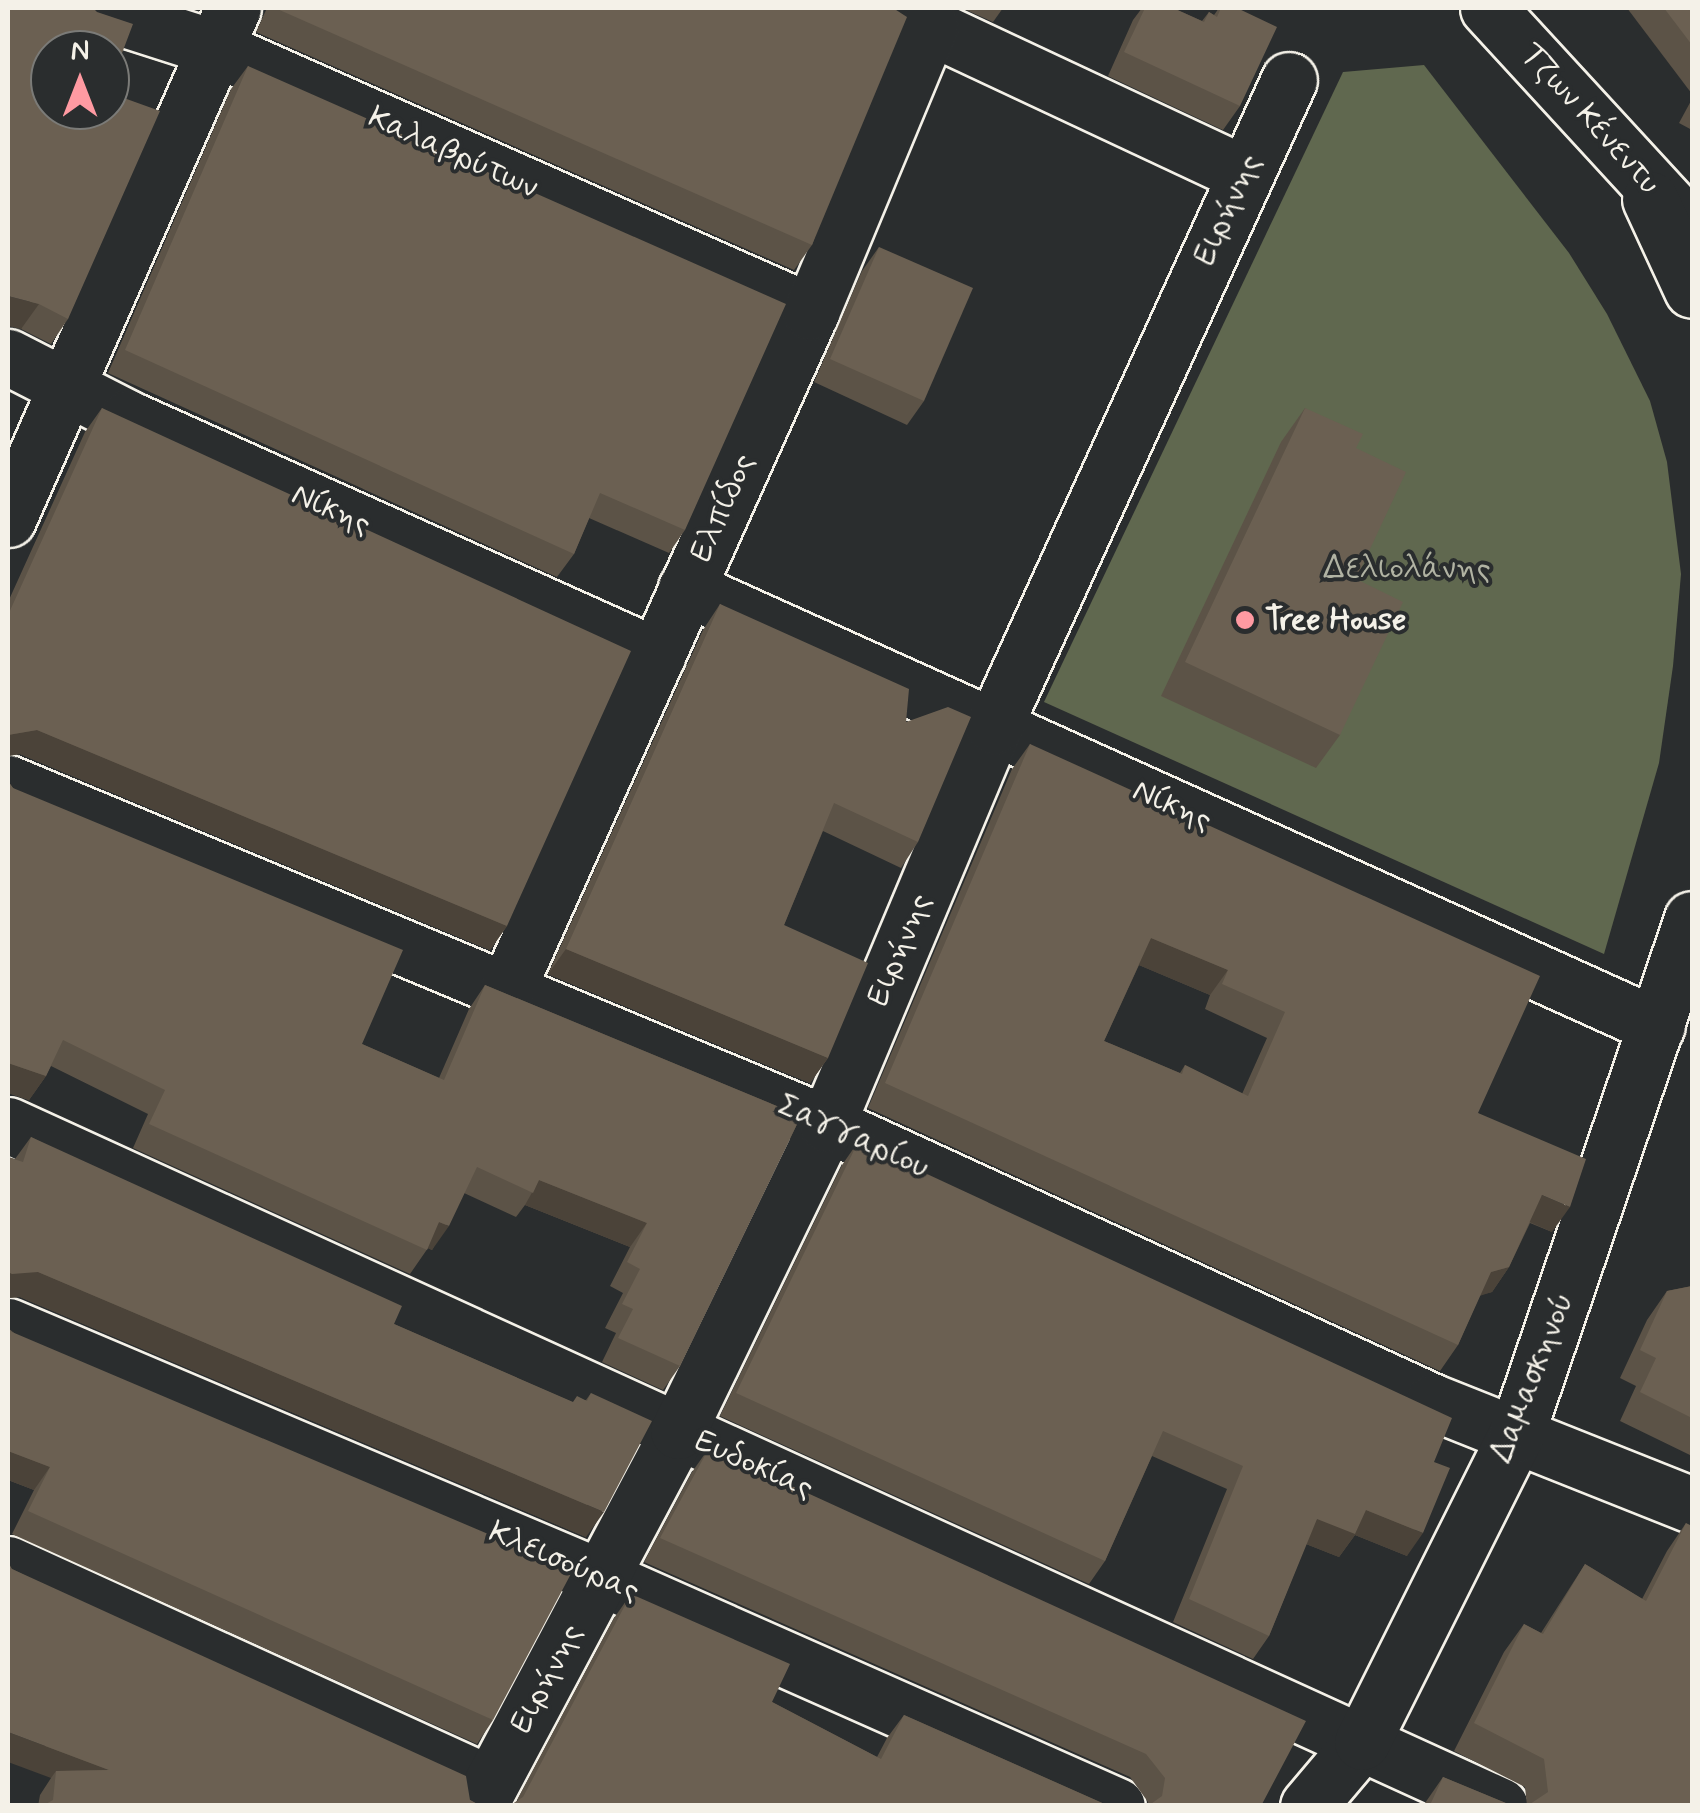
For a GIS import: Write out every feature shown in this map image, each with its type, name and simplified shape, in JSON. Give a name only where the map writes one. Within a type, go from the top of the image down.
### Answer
[{"type":"street","name":"Καλαβρύτων","points":[[90,8],[225,28],[812,312]]},
{"type":"street","name":"Τζων Κένεντυ","points":[[1488,8],[1692,230]]},
{"type":"street","points":[[910,17],[1244,174]]},
{"type":"street","name":"Ελπίδος","points":[[508,987],[812,312],[910,17]]},
{"type":"street","points":[[8,519],[225,28]]},
{"type":"street","name":"Ειρήνης","points":[[484,1795],[678,1431],[828,1124],[994,726],[1289,80]]},
{"type":"street","points":[[1638,173],[1692,290]]},
{"type":"street","name":"Νίκης","points":[[8,357],[657,656]]},
{"type":"street","name":"Νίκης","points":[[686,588],[1656,1026]]},
{"type":"street","name":"Σαγγαρίου","points":[[8,783],[508,987],[828,1124],[1516,1435],[1692,1505]]},
{"type":"street","name":"Δαμασκηνού","points":[[1308,1806],[1362,1742],[1516,1435],[1692,918]]},
{"type":"street","name":"Ευδοκίας","points":[[8,1126],[1500,1806]]},
{"type":"street","name":"Κλεισούρας","points":[[8,1326],[602,1578],[1117,1806]]},
{"type":"street","points":[[8,1564],[484,1795]]},
{"type":"green space","name":"Δελιολάνης","points":[[1424,65],[1569,253],[1607,314],[1650,401],[1667,462],[1681,574],[1673,666],[1659,763],[1604,954],[1044,702],[1343,72]]},
{"type":"building","points":[[8,8],[93,8],[133,24],[130,32],[30,30],[30,130],[130,130],[130,100],[160,111],[68,319],[39,304],[8,296]]},
{"type":"building","points":[[275,8],[893,8],[907,17],[812,245]]},
{"type":"building","points":[[1145,8],[1173,8],[1204,22],[1209,12],[1217,17],[1221,8],[1237,8],[1277,27],[1240,106],[1124,52]]},
{"type":"building","points":[[1664,8],[1692,8],[1692,45]]},
{"type":"building","points":[[248,66],[786,304],[685,530],[600,493],[574,554],[125,350]]},
{"type":"building","points":[[879,247],[973,288],[924,401],[830,359]]},
{"type":"building","points":[[102,408],[631,651],[507,926],[37,730],[8,735],[8,615]]},
{"type":"building","points":[[1305,408],[1363,434],[1356,448],[1406,472],[1356,579],[1403,602],[1340,735],[1185,662]]},
{"type":"building","points":[[720,604],[909,689],[906,722],[948,707],[971,717],[918,842],[834,803],[784,925],[868,963],[828,1058],[566,949]]},
{"type":"building","points":[[1030,744],[1540,976],[1478,1113],[1586,1159],[1570,1207],[1542,1195],[1509,1267],[1491,1272],[1458,1345],[885,1083]],"holes":[[[1151,938],[1228,970],[1222,984],[1285,1012],[1248,1096],[1185,1065],[1182,1074],[1104,1041]]]},
{"type":"building","points":[[8,781],[13,788],[403,950],[362,1044],[444,1080],[485,985],[801,1116],[680,1366],[618,1338],[633,1309],[622,1304],[640,1269],[627,1262],[647,1223],[539,1180],[533,1193],[477,1167],[449,1226],[439,1222],[427,1250],[149,1124],[165,1090],[63,1040],[46,1076],[8,1063]]},
{"type":"building","points":[[31,1137],[402,1306],[394,1324],[573,1402],[577,1396],[587,1401],[591,1393],[652,1421],[604,1512],[38,1272],[8,1272],[8,1157],[23,1162]]},
{"type":"building","points":[[858,1142],[1452,1418],[1434,1462],[1450,1468],[1423,1533],[1366,1510],[1355,1534],[1317,1519],[1269,1636],[1189,1599],[1243,1466],[1163,1431],[1105,1561],[736,1393]]},
{"type":"building","points":[[1692,1286],[1692,1418],[1640,1392],[1656,1358],[1640,1350],[1667,1291]]},
{"type":"building","points":[[8,1328],[573,1570],[493,1720],[28,1511],[50,1467],[8,1451]]},
{"type":"building","points":[[709,1448],[1306,1721],[1261,1806],[1148,1806],[1162,1796],[1165,1778],[1146,1754],[660,1538]]},
{"type":"building","points":[[1686,1523],[1692,1526],[1692,1806],[1527,1806],[1548,1792],[1544,1759],[1474,1723],[1524,1624],[1543,1634],[1585,1564],[1646,1601]]},
{"type":"building","points":[[8,1562],[12,1569],[466,1776],[470,1800],[481,1806],[42,1806],[53,1800],[56,1771],[109,1770],[8,1732]]},
{"type":"building","points":[[631,1594],[790,1664],[772,1702],[881,1759],[904,1715],[1109,1806],[509,1806],[523,1797]]},
{"type":"building","points":[[1443,1777],[1513,1806],[1436,1806],[1431,1803]]},
{"type":"place","name":"Tree House","points":[[1245,620]]}]
